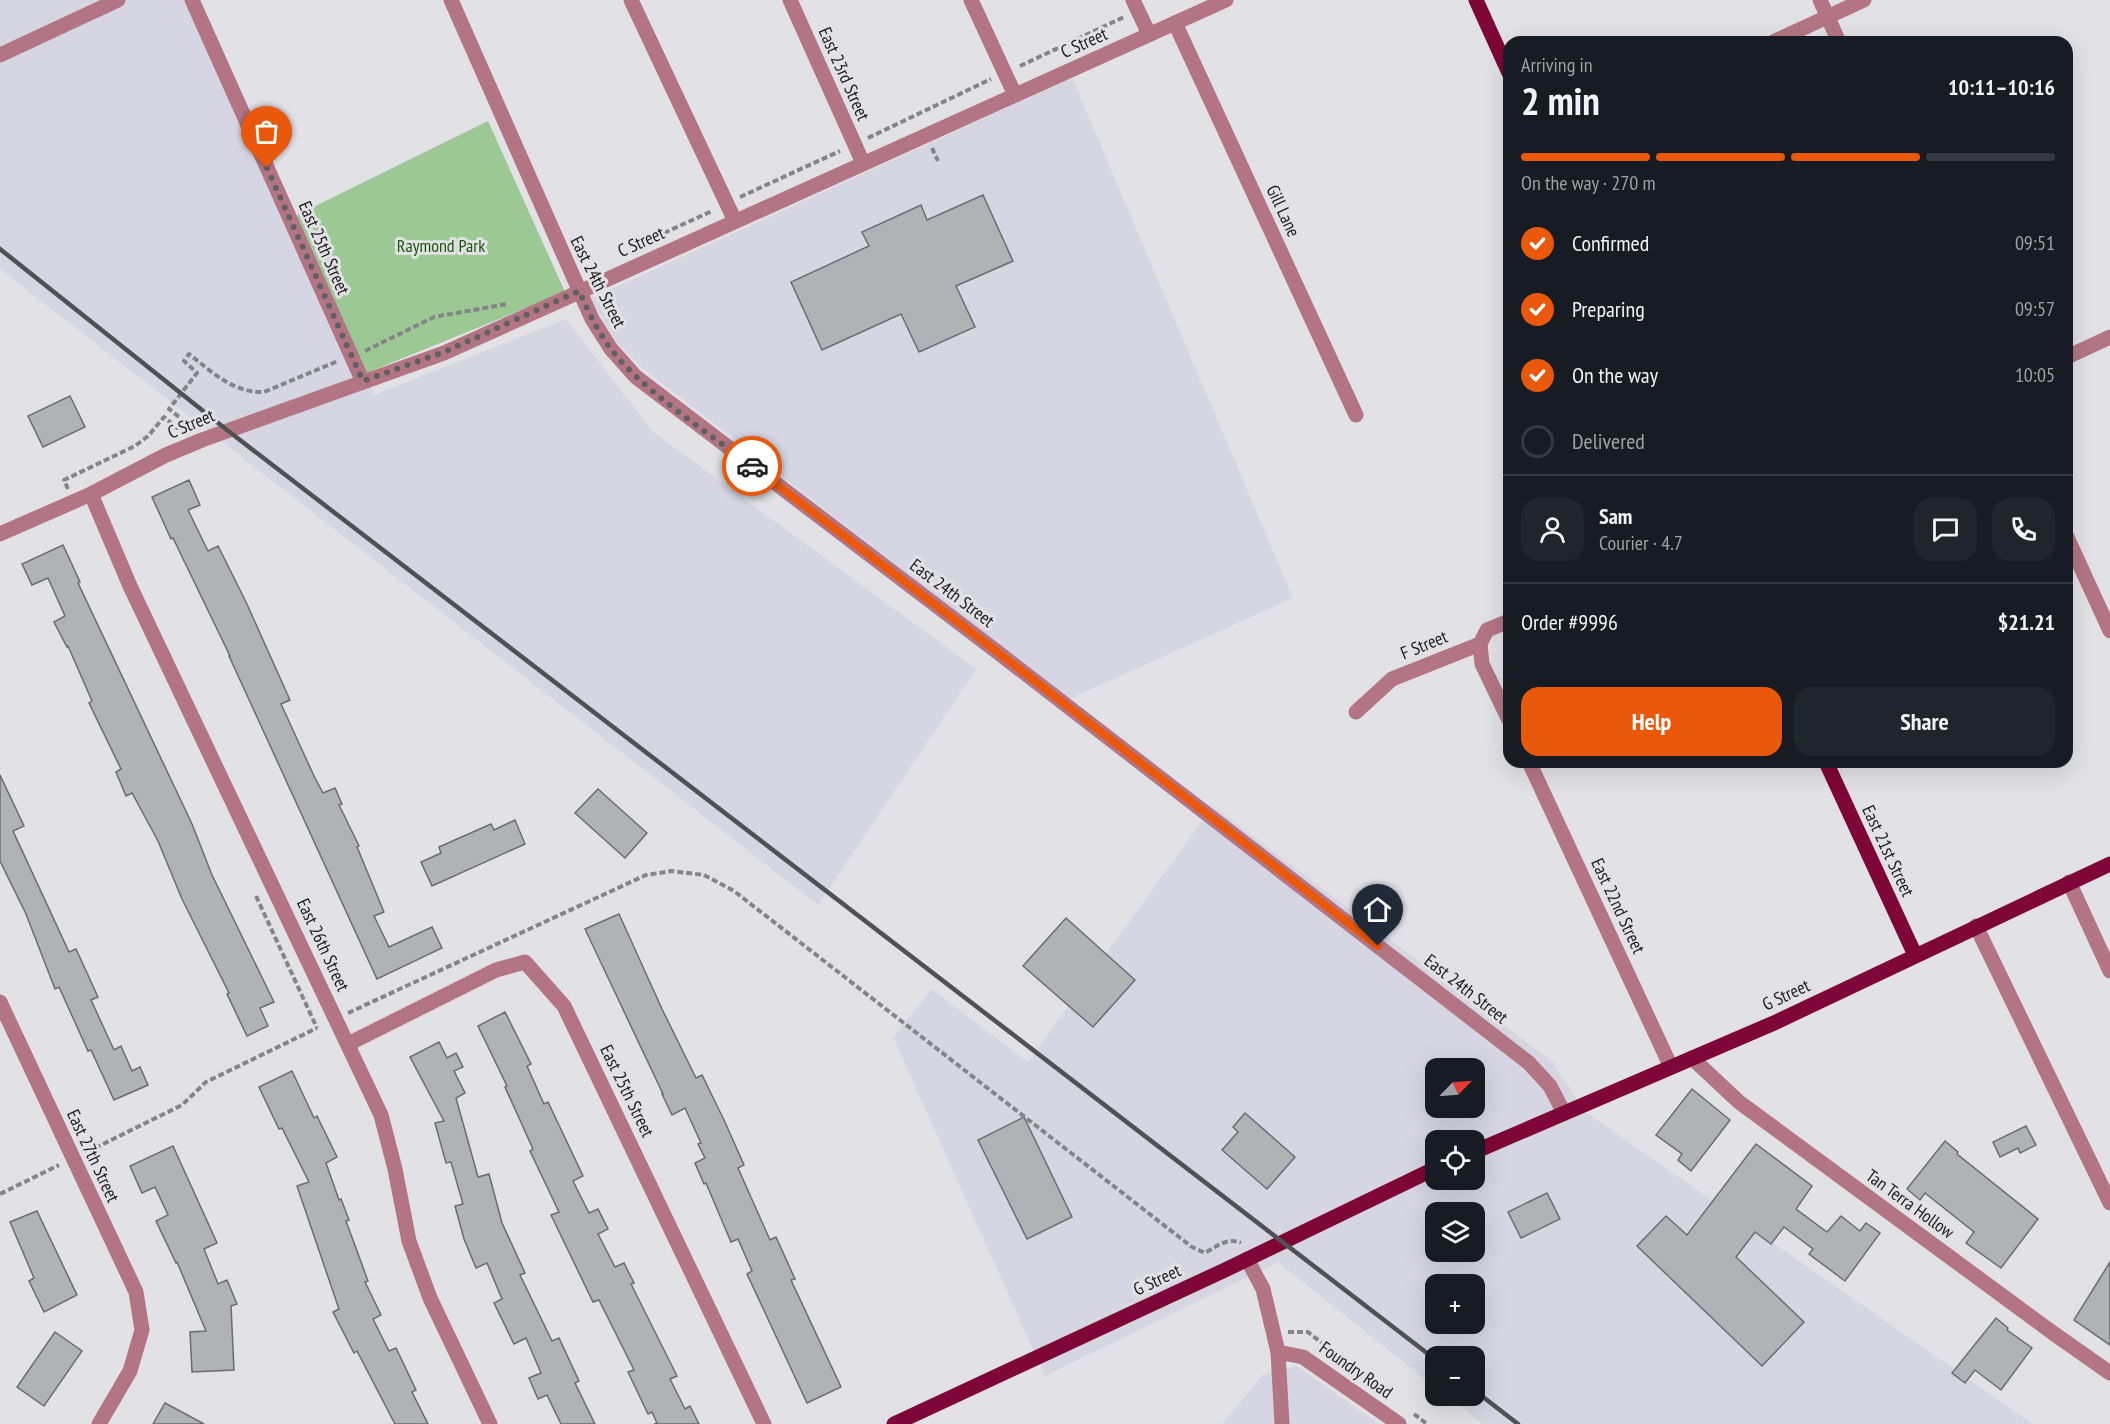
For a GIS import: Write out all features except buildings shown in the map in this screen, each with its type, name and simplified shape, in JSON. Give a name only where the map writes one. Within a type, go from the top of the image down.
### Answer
[{"type":"main road","points":[[1476,0],[1503,60]]},
{"type":"main road","name":"East 21st Street","points":[[1829,768],[1915,955]]},
{"type":"main road","name":"G Street","points":[[1485,1147],[1774,1023],[2110,864]]},
{"type":"main road","name":"G Street","points":[[894,1424],[1425,1173]]},
{"type":"street","points":[[0,56],[118,0]]},
{"type":"street","name":"East 25th Street","points":[[192,0],[363,381]]},
{"type":"street","name":"East 24th Street","points":[[450,0],[592,319],[611,348],[636,377],[1000,654],[1529,1063],[1550,1086],[1564,1113]]},
{"type":"street","points":[[631,0],[735,221]]},
{"type":"street","name":"East 23rd Street","points":[[790,0],[863,163]]},
{"type":"street","points":[[971,0],[1015,95]]},
{"type":"street","name":"C Street","points":[[0,534],[91,494],[166,455],[202,440],[444,352],[1226,0]]},
{"type":"street","points":[[1820,0],[1836,36]]},
{"type":"street","points":[[1786,36],[1864,0]]},
{"type":"street","points":[[1135,5],[1149,34]]},
{"type":"street","name":"Gill Lane","points":[[1175,23],[1356,415]]},
{"type":"street","points":[[2073,354],[2110,337]]},
{"type":"street","name":"East 26th Street","points":[[91,494],[130,586],[381,1115],[395,1168],[409,1241],[430,1298],[490,1424]]},
{"type":"street","points":[[2073,550],[2110,631]]},
{"type":"street","name":"F Street","points":[[1356,712],[1392,679],[1480,644],[1487,630],[1503,623]]},
{"type":"street","points":[[1480,644],[1482,664],[1503,708]]},
{"type":"street","name":"East 22nd Street","points":[[1531,768],[1671,1067]]},
{"type":"street","points":[[2069,882],[2110,971]]},
{"type":"street","points":[[1976,926],[2110,1203]]},
{"type":"street","name":"East 25th Street","points":[[348,1044],[496,970],[525,962],[564,1006],[764,1424]]},
{"type":"street","name":"East 27th Street","points":[[0,1002],[136,1292],[142,1330],[130,1371],[99,1424]]},
{"type":"street","name":"Tan Terra Hollow","points":[[1692,1058],[1739,1102],[2110,1373]]},
{"type":"street","points":[[1254,1256],[1278,1352],[1282,1424]]},
{"type":"street","name":"Foundry Road","points":[[1278,1352],[1303,1357],[1399,1424]]},
{"type":"path","points":[[654,237],[1005,73],[1135,5]]},
{"type":"path","points":[[73,502],[64,480],[135,447],[164,417],[177,428],[183,420],[169,409],[197,373],[184,361],[189,354],[226,383],[236,388],[264,392],[382,343],[419,322],[511,302]]},
{"type":"path","points":[[0,1194],[182,1105],[206,1082],[317,1028],[646,875],[672,871],[704,875],[734,891],[1192,1247],[1205,1253],[1226,1241],[1235,1240],[1254,1256]]},
{"type":"path","points":[[252,889],[317,1028]]},
{"type":"path","points":[[1285,1322],[1288,1332],[1308,1332],[1374,1383]]},
{"type":"path","points":[[1409,1410],[1427,1424]]},
{"type":"shaded area","points":[[0,0],[199,0],[374,395],[566,319],[653,432],[976,669],[818,905],[0,269]]},
{"type":"shaded area","points":[[1072,78],[1293,598],[1069,699],[641,367],[616,341],[590,299]]},
{"type":"shaded area","points":[[1213,806],[1553,1062],[1584,1111],[2033,1424],[1482,1424],[1460,1406],[1485,1406],[1485,1346],[1425,1346],[1425,1379],[1278,1262],[1045,1376],[893,1037],[932,989],[1028,1062]]},
{"type":"shaded area","points":[[1297,1366],[1379,1424],[1222,1424],[1263,1375]]},
{"type":"green space","name":"Raymond Park","points":[[488,121],[565,292],[364,374],[295,216]]},
{"type":"railway","points":[[0,249],[227,430],[1425,1352]]},
{"type":"railway","points":[[1485,1398],[1518,1424]]},
{"type":"way so far","points":[[267,168],[363,381],[444,352],[579,291],[592,319],[611,348],[636,377],[752,466]]},
{"type":"route","points":[[752,466],[1378,946]]}]
